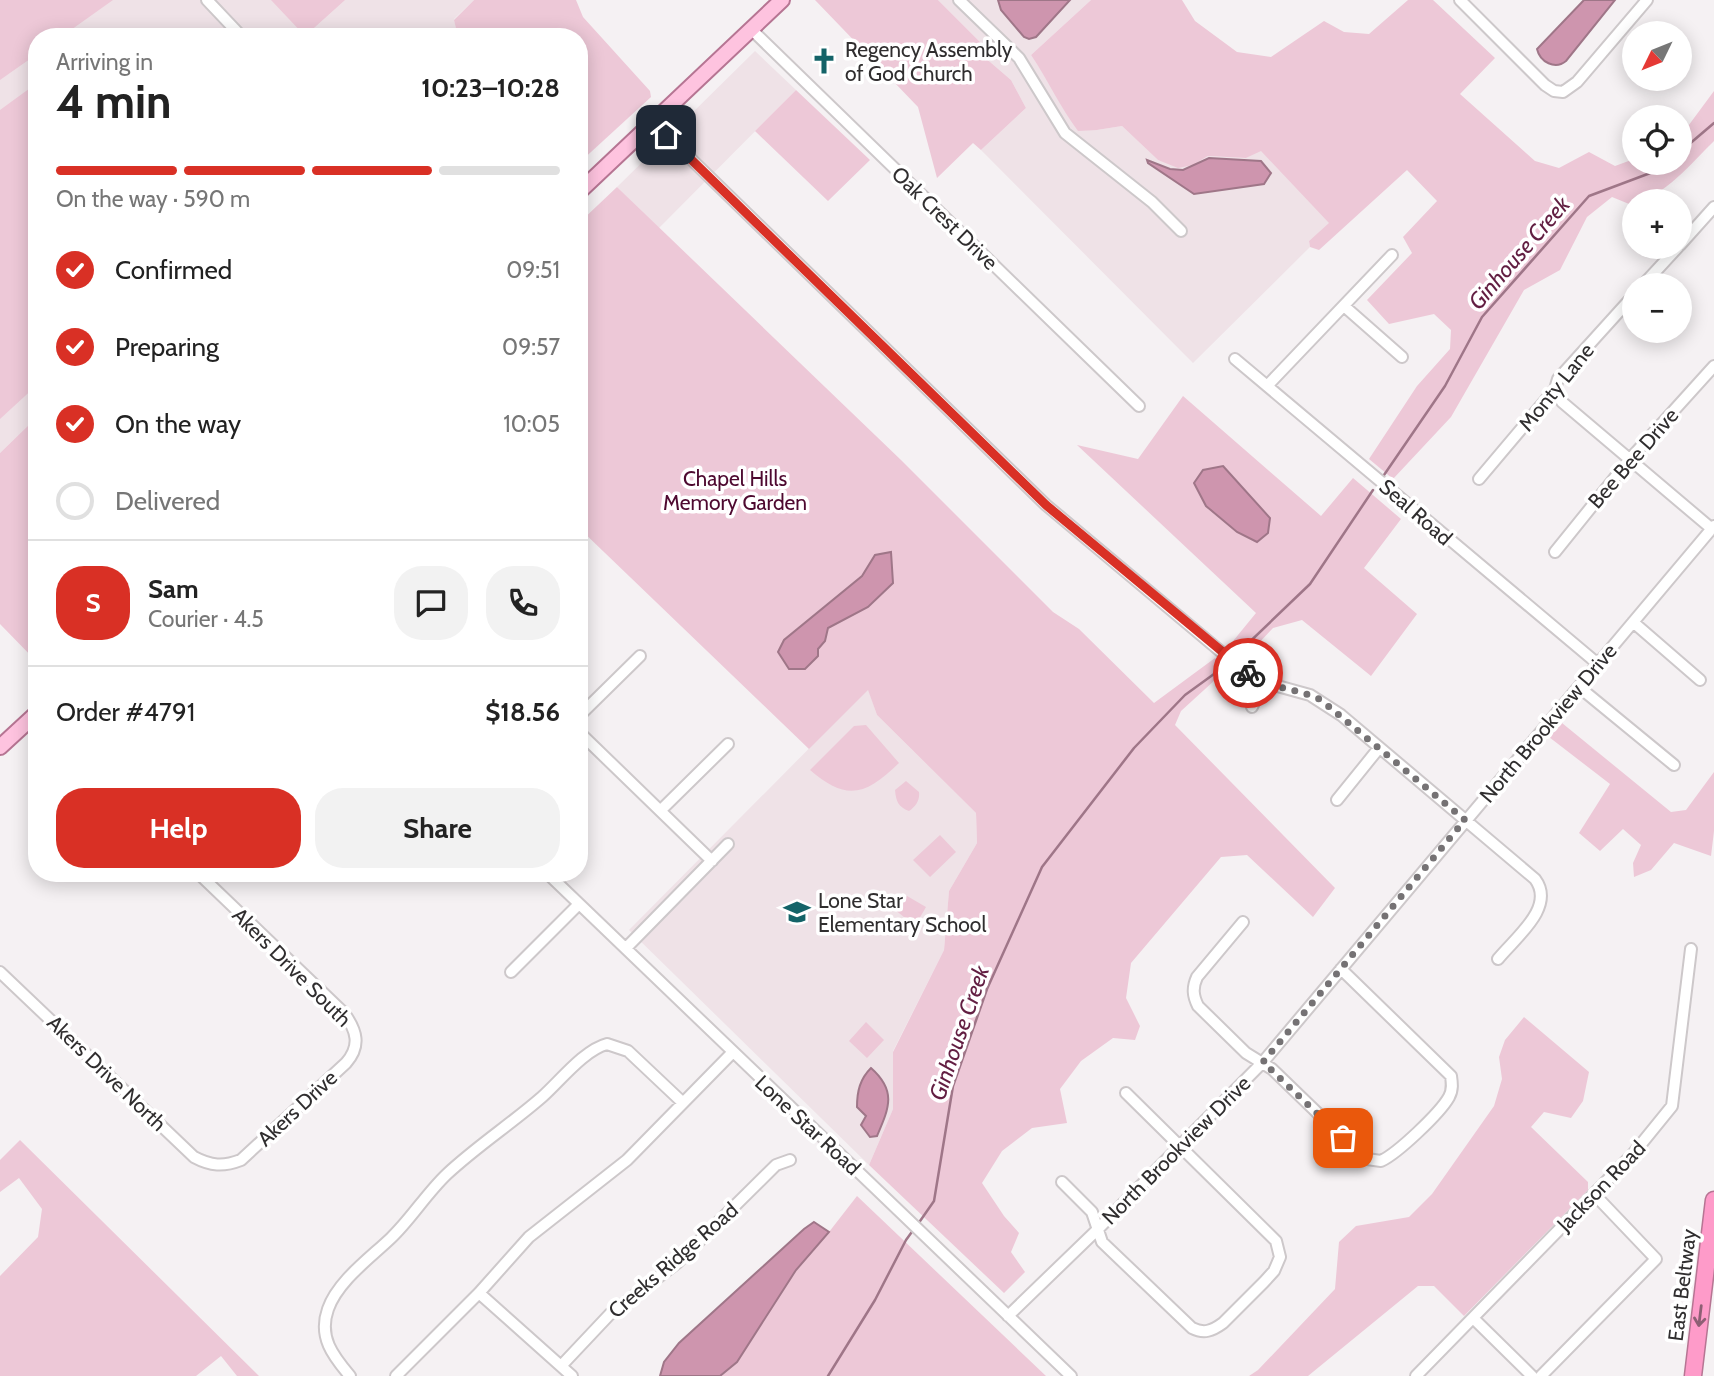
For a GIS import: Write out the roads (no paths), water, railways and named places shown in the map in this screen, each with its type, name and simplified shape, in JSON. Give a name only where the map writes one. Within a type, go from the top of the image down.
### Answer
[{"type":"highway","name":"East Beltway","points":[[1693,1376],[1714,1200]]},
{"type":"main road","points":[[588,183],[782,0]]},
{"type":"main road","points":[[0,747],[28,723]]},
{"type":"street","points":[[208,0],[234,28]]},
{"type":"street","points":[[959,0],[1019,58],[1065,133],[1152,202],[1181,231]]},
{"type":"street","points":[[1460,0],[1545,85],[1554,91],[1563,92],[1577,82],[1647,0]]},
{"type":"street","name":"Oak Crest Drive","points":[[751,29],[1139,406]]},
{"type":"street","points":[[653,122],[1046,505],[1238,666],[1263,682],[1321,700],[1535,879],[1543,893],[1539,910],[1498,959]]},
{"type":"street","points":[[1692,232],[1714,207]]},
{"type":"street","points":[[1267,386],[1392,255]]},
{"type":"street","points":[[1654,273],[1667,259]]},
{"type":"street","points":[[1343,306],[1402,357]]},
{"type":"street","name":"Monty Lane","points":[[1479,479],[1555,389],[1558,379],[1622,308]]},
{"type":"street","name":"Seal Road","points":[[1235,359],[1598,664]]},
{"type":"street","name":"Bee Bee Drive","points":[[1555,552],[1630,459],[1714,366]]},
{"type":"street","points":[[1555,389],[1562,402],[1713,527]]},
{"type":"street","name":"North Brookview Drive","points":[[1008,1316],[1263,1062],[1713,527]]},
{"type":"street","points":[[1633,622],[1700,680]]},
{"type":"street","points":[[588,707],[640,656]]},
{"type":"street","points":[[1252,707],[1263,682]]},
{"type":"street","points":[[1579,687],[1674,765]]},
{"type":"street","points":[[588,741],[712,861]]},
{"type":"street","points":[[661,810],[727,744]]},
{"type":"street","points":[[1337,800],[1380,748]]},
{"type":"street","points":[[626,948],[729,845]]},
{"type":"street","name":"Akers Drive South","points":[[207,882],[344,1013],[356,1033]]},
{"type":"street","name":"Lone Star Road","points":[[556,882],[1071,1376]]},
{"type":"street","points":[[511,972],[579,904]]},
{"type":"street","points":[[1242,922],[1196,977],[1193,986],[1194,998],[1205,1014],[1245,1053],[1254,1060],[1263,1062],[1367,1159],[1381,1161],[1396,1152],[1447,1100],[1452,1086],[1451,1076],[1341,969]]},
{"type":"street","name":"Jackson Road","points":[[1416,1376],[1633,1154],[1672,1106],[1691,949]]},
{"type":"street","name":"Akers Drive North","points":[[0,972],[194,1157],[210,1165],[219,1166]]},
{"type":"street","name":"Akers Drive","points":[[219,1166],[241,1160],[346,1063],[356,1045],[356,1033]]},
{"type":"street","points":[[350,1376],[324,1335],[324,1324],[336,1293],[393,1236],[445,1176],[541,1098],[591,1051],[607,1044],[628,1051],[681,1101]]},
{"type":"street","points":[[397,1376],[480,1293],[529,1237],[627,1160],[681,1101],[732,1052]]},
{"type":"street","points":[[1062,1182],[1092,1212],[1102,1242],[1192,1328],[1200,1332],[1216,1328],[1223,1323],[1278,1264],[1280,1257],[1276,1241],[1126,1093]]},
{"type":"street","name":"Creeks Ridge Road","points":[[561,1366],[610,1314],[677,1262],[776,1165],[790,1160]]},
{"type":"street","points":[[1541,1376],[1656,1259],[1594,1195]]},
{"type":"street","points":[[480,1293],[572,1376]]},
{"type":"street","points":[[1473,1318],[1532,1376]]},
{"type":"waterway","name":"Ginhouse Creek","points":[[1692,142],[1714,123]]},
{"type":"waterway","name":"Ginhouse Creek","points":[[1384,475],[1445,386],[1482,317],[1589,196],[1645,175]]},
{"type":"waterway","name":"Ginhouse Creek","points":[[1237,654],[1310,584],[1373,490]]},
{"type":"waterway","name":"Ginhouse Creek","points":[[918,1224],[934,1201],[953,1086],[987,989],[1042,867],[1134,748],[1185,695],[1225,666]]},
{"type":"waterway","name":"Ginhouse Creek","points":[[828,1376],[875,1300],[914,1229]]},
{"type":"place","name":"Regency Assembly of God Church","points":[[824,61]]},
{"type":"place","name":"Lone Star Elementary School","points":[[797,912]]},
{"type":"park label","name":"Chapel Hills Memory Garden","points":[[735,490]]}]
